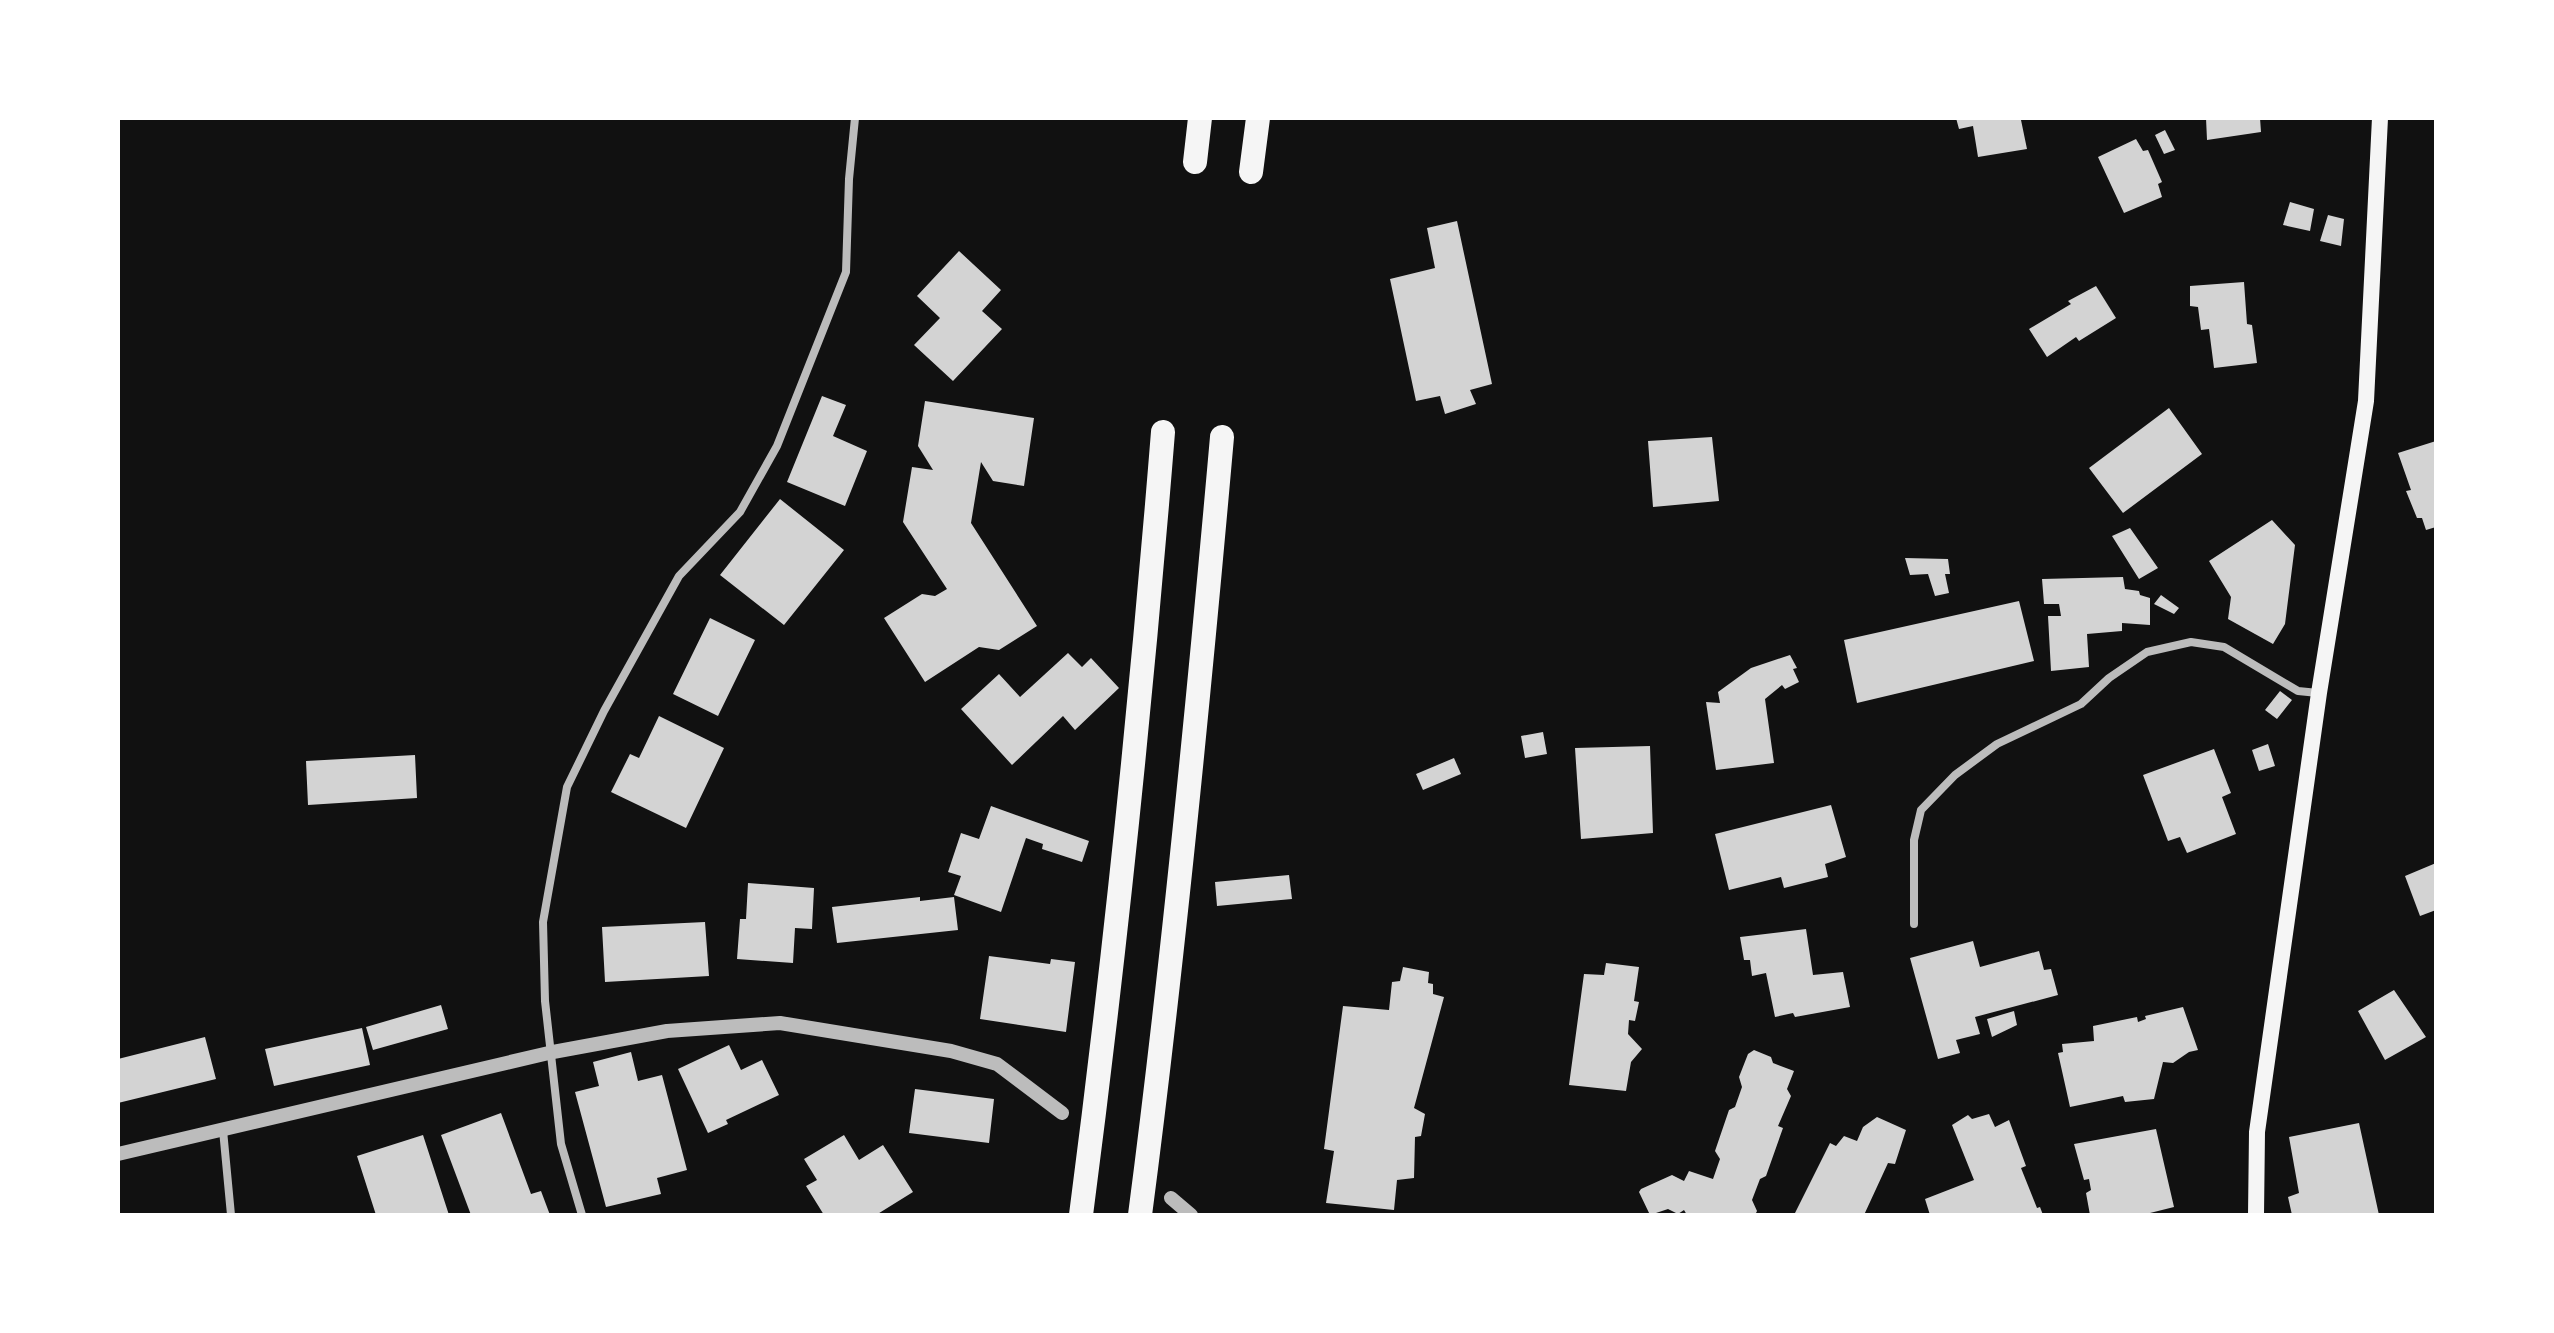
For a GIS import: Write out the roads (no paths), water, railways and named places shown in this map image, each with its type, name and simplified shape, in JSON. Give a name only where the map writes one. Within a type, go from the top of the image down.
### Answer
[{"type":"highway","points":[[1195,162],[1200,118]]},
{"type":"highway","points":[[1251,172],[1258,118]]},
{"type":"highway","points":[[1081,1215],[1104,1043],[1146,645],[1163,432]]},
{"type":"highway","points":[[1140,1215],[1169,979],[1222,437]]},
{"type":"main road","points":[[2256,1215],[2257,1132],[2319,693],[2366,401],[2380,118]]},
{"type":"street","points":[[582,1215],[561,1144],[545,1001],[543,922],[567,787],[604,711],[679,576],[740,512],[777,446],[846,272],[849,179],[855,118]]},
{"type":"street","points":[[1914,924],[1914,840],[1921,810],[1955,775],[1997,744],[2081,704],[2109,678],[2147,652],[2191,642],[2224,647],[2298,691],[2319,693]]},
{"type":"street","points":[[118,1154],[553,1052],[667,1031],[780,1023],[951,1051],[997,1064],[1062,1113]]},
{"type":"street","points":[[223,1130],[231,1215]]},
{"type":"street","points":[[1171,1198],[1191,1215]]}]
